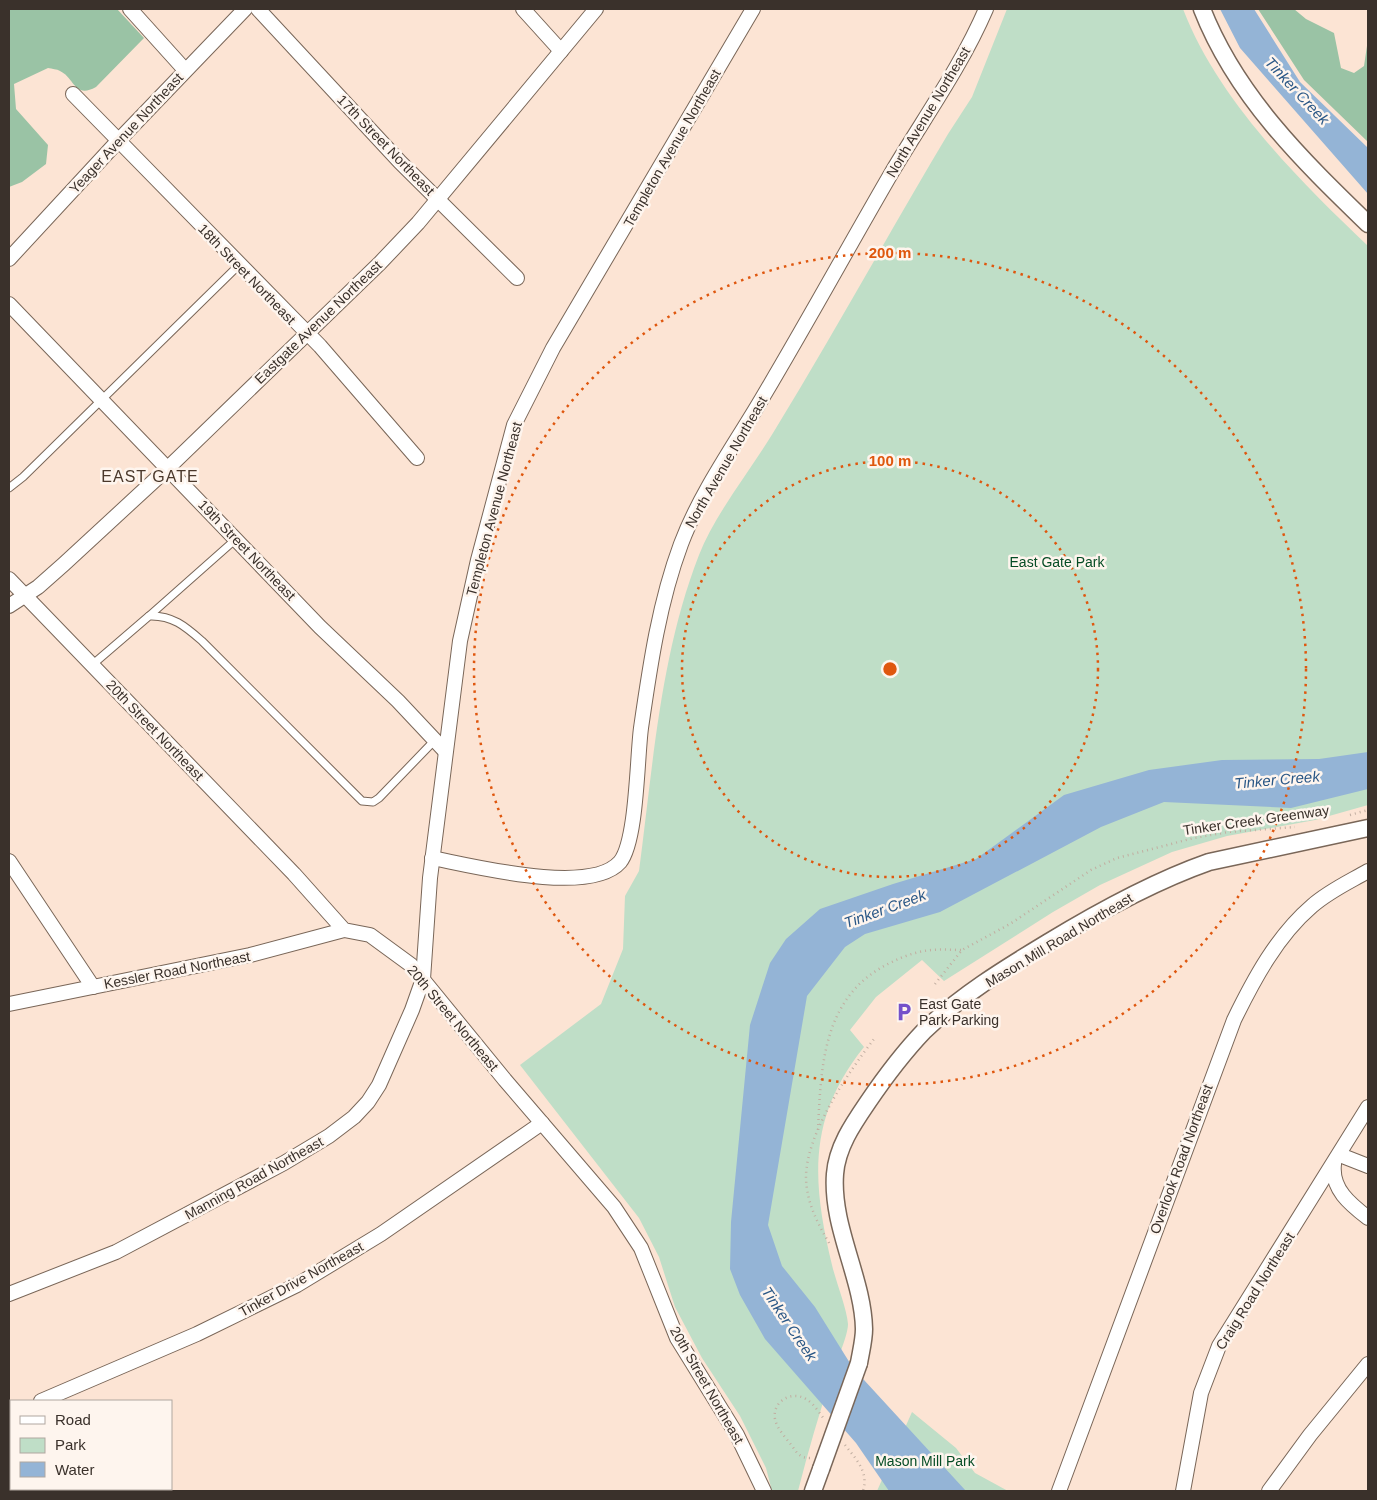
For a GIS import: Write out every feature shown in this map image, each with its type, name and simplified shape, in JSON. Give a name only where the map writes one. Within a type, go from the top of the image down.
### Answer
[{"type":"street","points":[[130,9],[185,70]]},
{"type":"street","name":"Yeager Avenue Northeast","points":[[9,259],[185,70],[245,9]]},
{"type":"street","name":"17th Street Northeast","points":[[258,9],[333,91],[517,278]]},
{"type":"street","points":[[523,9],[561,51]]},
{"type":"street","name":"Eastgate Avenue Northeast","points":[[9,606],[64,564],[168,468],[380,263],[438,198],[596,9]]},
{"type":"street","name":"Templeton Avenue Northeast","points":[[423,979],[432,858],[462,632],[478,560],[514,425],[553,348],[753,9]]},
{"type":"street","name":"North Avenue Northeast","points":[[432,858],[567,879],[601,874],[620,861],[630,840],[641,730],[655,642],[671,575],[682,542],[699,505],[811,316],[892,172],[959,64],[986,9]]},
{"type":"street","points":[[1202,9],[1221,52],[1235,75],[1268,119],[1298,155],[1368,224]]},
{"type":"street","name":"18th Street Northeast","points":[[73,94],[306,333],[349,379],[417,458]]},
{"type":"street","name":"19th Street Northeast","points":[[9,304],[320,627],[398,701],[445,751]]},
{"type":"street","name":"20th Street Northeast","points":[[9,579],[294,874],[344,930],[358,931],[370,935],[411,965],[614,1207],[628,1227],[654,1278],[677,1338],[737,1435],[764,1491]]},
{"type":"street","name":"Mason Mill Road Northeast","points":[[813,1491],[859,1363],[863,1344],[863,1318],[837,1211],[835,1194],[837,1160],[852,1126],[876,1090],[924,1032],[953,1007],[1012,965],[1123,900],[1185,870],[1234,856],[1368,828]]},
{"type":"street","points":[[9,861],[93,987]]},
{"type":"street","name":"Overlook Road Northeast","points":[[1059,1491],[1220,1055],[1241,1005],[1268,957],[1295,923],[1330,892],[1368,871]]},
{"type":"street","name":"Kessler Road Northeast","points":[[9,1004],[250,955],[344,930]]},
{"type":"street","name":"Manning Road Northeast","points":[[9,1294],[116,1252],[149,1236],[284,1163],[336,1132],[368,1102],[379,1084],[412,1010],[423,979]]},
{"type":"street","name":"Craig Road Northeast","points":[[1183,1491],[1201,1393],[1210,1366],[1243,1308],[1337,1160],[1368,1107]]},
{"type":"street","name":"Tinker Drive Northeast","points":[[42,1400],[197,1334],[289,1289],[381,1234],[542,1123]]},
{"type":"street","points":[[1368,1166],[1337,1160],[1333,1175],[1338,1188],[1351,1204],[1368,1218]]},
{"type":"street","points":[[1269,1491],[1310,1435],[1368,1364]]},
{"type":"lane","points":[[9,488],[239,265]]},
{"type":"lane","points":[[92,666],[236,539]]},
{"type":"lane","points":[[149,616],[172,618],[202,641],[362,801],[373,802],[379,798],[435,740]]},
{"type":"path","name":"Tinker Creek Greenway","points":[[1346,816],[1368,810]]},
{"type":"path","name":"Tinker Creek Greenway","points":[[934,984],[962,950],[1010,924],[1091,870],[1117,858],[1194,838],[1228,832],[1301,826]]},
{"type":"path","name":"Tinker Creek Greenway","points":[[818,1131],[820,1090],[825,1053],[832,1026],[843,1003],[860,982],[881,967],[907,955],[932,950],[962,950]]},
{"type":"green space","points":[[9,9],[117,9],[144,38],[96,87],[89,90],[83,91],[79,89],[65,74],[48,68],[14,84],[16,109],[48,145],[46,164],[22,182],[9,187]]},
{"type":"green space","name":"East Gate Park","points":[[1007,9],[1183,9],[1198,43],[1238,106],[1314,194],[1368,246],[1368,805],[1315,820],[1227,836],[1172,852],[1100,885],[1053,912],[944,981],[922,960],[876,997],[850,1030],[864,1047],[845,1073],[832,1099],[824,1125],[819,1152],[818,1178],[825,1235],[844,1303],[848,1324],[847,1329],[818,1418],[798,1491],[772,1491],[766,1468],[740,1416],[702,1358],[675,1307],[659,1257],[639,1218],[520,1065],[601,1004],[623,949],[625,896],[639,871],[654,751],[667,671],[675,632],[699,555],[723,508],[764,447],[795,396],[948,134],[972,97]]},
{"type":"green space","points":[[1258,9],[1294,9],[1306,19],[1334,33],[1341,68],[1354,73],[1364,66],[1368,39],[1368,142],[1304,80]]},
{"type":"green space","name":"Mason Mill Park","points":[[912,1412],[956,1448],[975,1473],[1008,1491],[877,1491]]},
{"type":"water","name":"Tinker Creek","points":[[1220,9],[1254,9],[1300,82],[1368,148],[1368,194],[1240,48]]},
{"type":"water","name":"Tinker Creek","points":[[1368,752],[1368,789],[1291,808],[1164,802],[1101,827],[940,912],[865,934],[845,947],[807,996],[768,1225],[782,1266],[815,1307],[853,1368],[966,1491],[889,1491],[856,1443],[765,1339],[740,1295],[730,1269],[731,1222],[750,1025],[770,963],[786,939],[820,909],[893,884],[976,859],[1064,795],[1149,770],[1222,760],[1319,759]]},
{"type":"place","name":"East Gate Park Parking","points":[[904,1012]]},
{"type":"district","name":"EAST GATE","points":[[150,476]]}]
